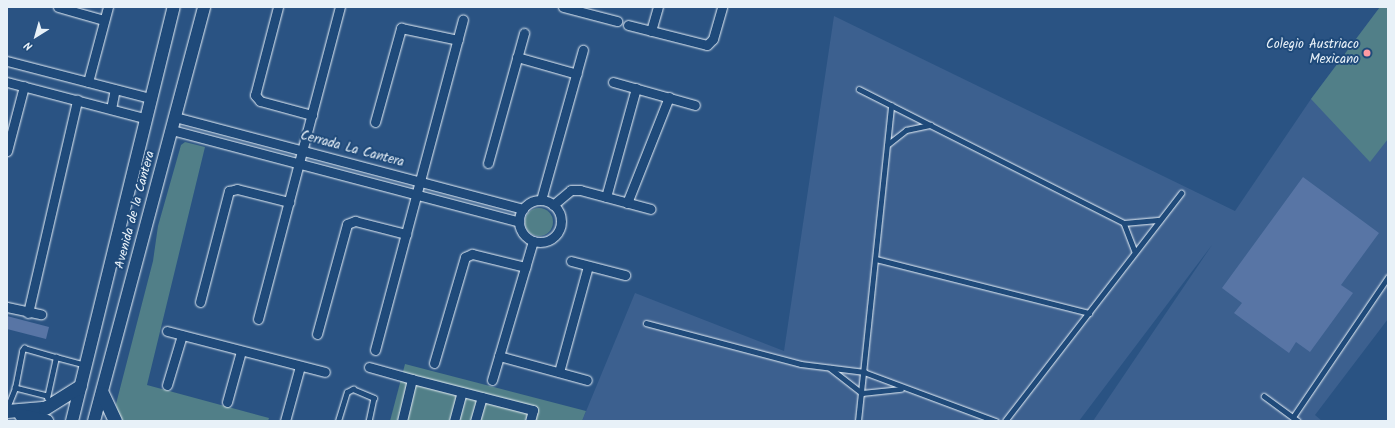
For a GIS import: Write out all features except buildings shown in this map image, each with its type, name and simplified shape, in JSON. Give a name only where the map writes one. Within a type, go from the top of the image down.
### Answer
[{"type":"main road","points":[[7,410],[46,402],[80,386]]},
{"type":"main road","points":[[102,393],[115,421]]},
{"type":"main road","points":[[7,410],[20,421]]},
{"type":"main road","points":[[7,410],[46,421]]},
{"type":"street","points":[[58,7],[104,20]]},
{"type":"street","points":[[88,82],[108,7]]},
{"type":"street","name":"Avenida de la Cantera","points":[[72,421],[144,118],[174,7]]},
{"type":"street","name":"Avenida de la Cantera","points":[[94,421],[204,7]]},
{"type":"street","points":[[278,7],[255,95],[260,101],[312,115]]},
{"type":"street","points":[[258,319],[340,7]]},
{"type":"street","points":[[563,7],[593,11],[617,21]]},
{"type":"street","points":[[651,31],[658,7]]},
{"type":"street","points":[[628,25],[707,45],[713,39],[722,7]]},
{"type":"street","points":[[374,350],[463,19]]},
{"type":"street","points":[[375,122],[401,28],[458,40]]},
{"type":"street","points":[[488,163],[524,33]]},
{"type":"street","points":[[541,200],[583,50]]},
{"type":"street","points":[[517,58],[576,74]]},
{"type":"street","points":[[7,61],[150,98]]},
{"type":"street","points":[[7,82],[144,118]]},
{"type":"street","points":[[613,82],[695,104]]},
{"type":"street","points":[[7,151],[24,86]]},
{"type":"street","points":[[606,197],[636,88]]},
{"type":"street","points":[[111,109],[116,89]]},
{"type":"street","points":[[627,203],[669,97]]},
{"type":"street","points":[[28,312],[78,100]]},
{"type":"street","name":"Cerrada La Cantera","points":[[175,117],[523,209]]},
{"type":"street","name":"Cerrada La Cantera","points":[[172,130],[519,222]]},
{"type":"street","points":[[200,302],[229,192],[237,189],[288,202]]},
{"type":"street","points":[[553,205],[571,190],[606,197],[651,209]]},
{"type":"street","points":[[541,200],[553,205],[559,213],[558,232],[542,242],[533,240],[523,233],[519,222],[523,209],[531,202],[541,200]]},
{"type":"street","points":[[317,334],[347,224],[355,221],[406,234]]},
{"type":"street","points":[[492,380],[533,240]]},
{"type":"street","points":[[434,363],[465,257],[472,254],[525,268]]},
{"type":"street","points":[[571,261],[625,275]]},
{"type":"street","points":[[559,372],[588,266]]},
{"type":"street","points":[[7,307],[41,314]]},
{"type":"street","points":[[167,331],[325,372]]},
{"type":"street","points":[[167,385],[182,335]]},
{"type":"street","points":[[227,402],[241,350]]},
{"type":"street","points":[[499,356],[587,380]]},
{"type":"street","points":[[285,421],[300,366]]},
{"type":"street","points":[[368,368],[533,410],[530,421]]},
{"type":"street","points":[[402,421],[412,379]]},
{"type":"street","points":[[454,421],[462,392]]},
{"type":"street","points":[[476,421],[482,397]]},
{"type":"lane","points":[[859,89],[1124,223],[1160,220]]},
{"type":"lane","points":[[858,421],[891,106]]},
{"type":"lane","points":[[887,146],[906,130],[930,125]]},
{"type":"lane","points":[[1005,421],[1181,193]]},
{"type":"lane","points":[[1124,223],[1135,252]]},
{"type":"lane","points":[[876,259],[1089,313]]},
{"type":"lane","points":[[1293,417],[1388,277]]},
{"type":"lane","points":[[646,323],[801,364],[864,372],[903,388],[996,421]]},
{"type":"lane","points":[[7,410],[15,388],[22,349],[85,365]]},
{"type":"lane","points":[[15,388],[46,402],[56,357]]},
{"type":"lane","points":[[830,368],[862,393],[903,388]]},
{"type":"lane","points":[[338,421],[347,392],[353,389],[374,398],[369,421]]},
{"type":"lane","points":[[1264,396],[1298,421]]},
{"type":"shaded area","points":[[1380,7],[1388,7],[1388,319],[1315,415],[1322,421],[1093,421],[1212,245],[1079,421],[582,421],[635,293],[784,351],[834,16],[1235,211],[1311,99]]},
{"type":"green space","name":"Colegio Austriaco Mexicano","points":[[1380,7],[1388,7],[1388,139],[1370,162],[1311,99]]},
{"type":"green space","points":[[185,142],[205,147],[147,385],[269,418],[268,421],[123,421],[118,412],[116,404],[153,261],[158,226],[181,145]]},
{"type":"green space","points":[[539,208],[549,212],[553,222],[549,232],[539,236],[529,232],[525,222],[529,212]]},
{"type":"green space","points":[[405,364],[586,411],[582,421],[390,421]]},
{"type":"place","name":"Colegio Austriaco Mexicano","points":[[1367,53]]}]
